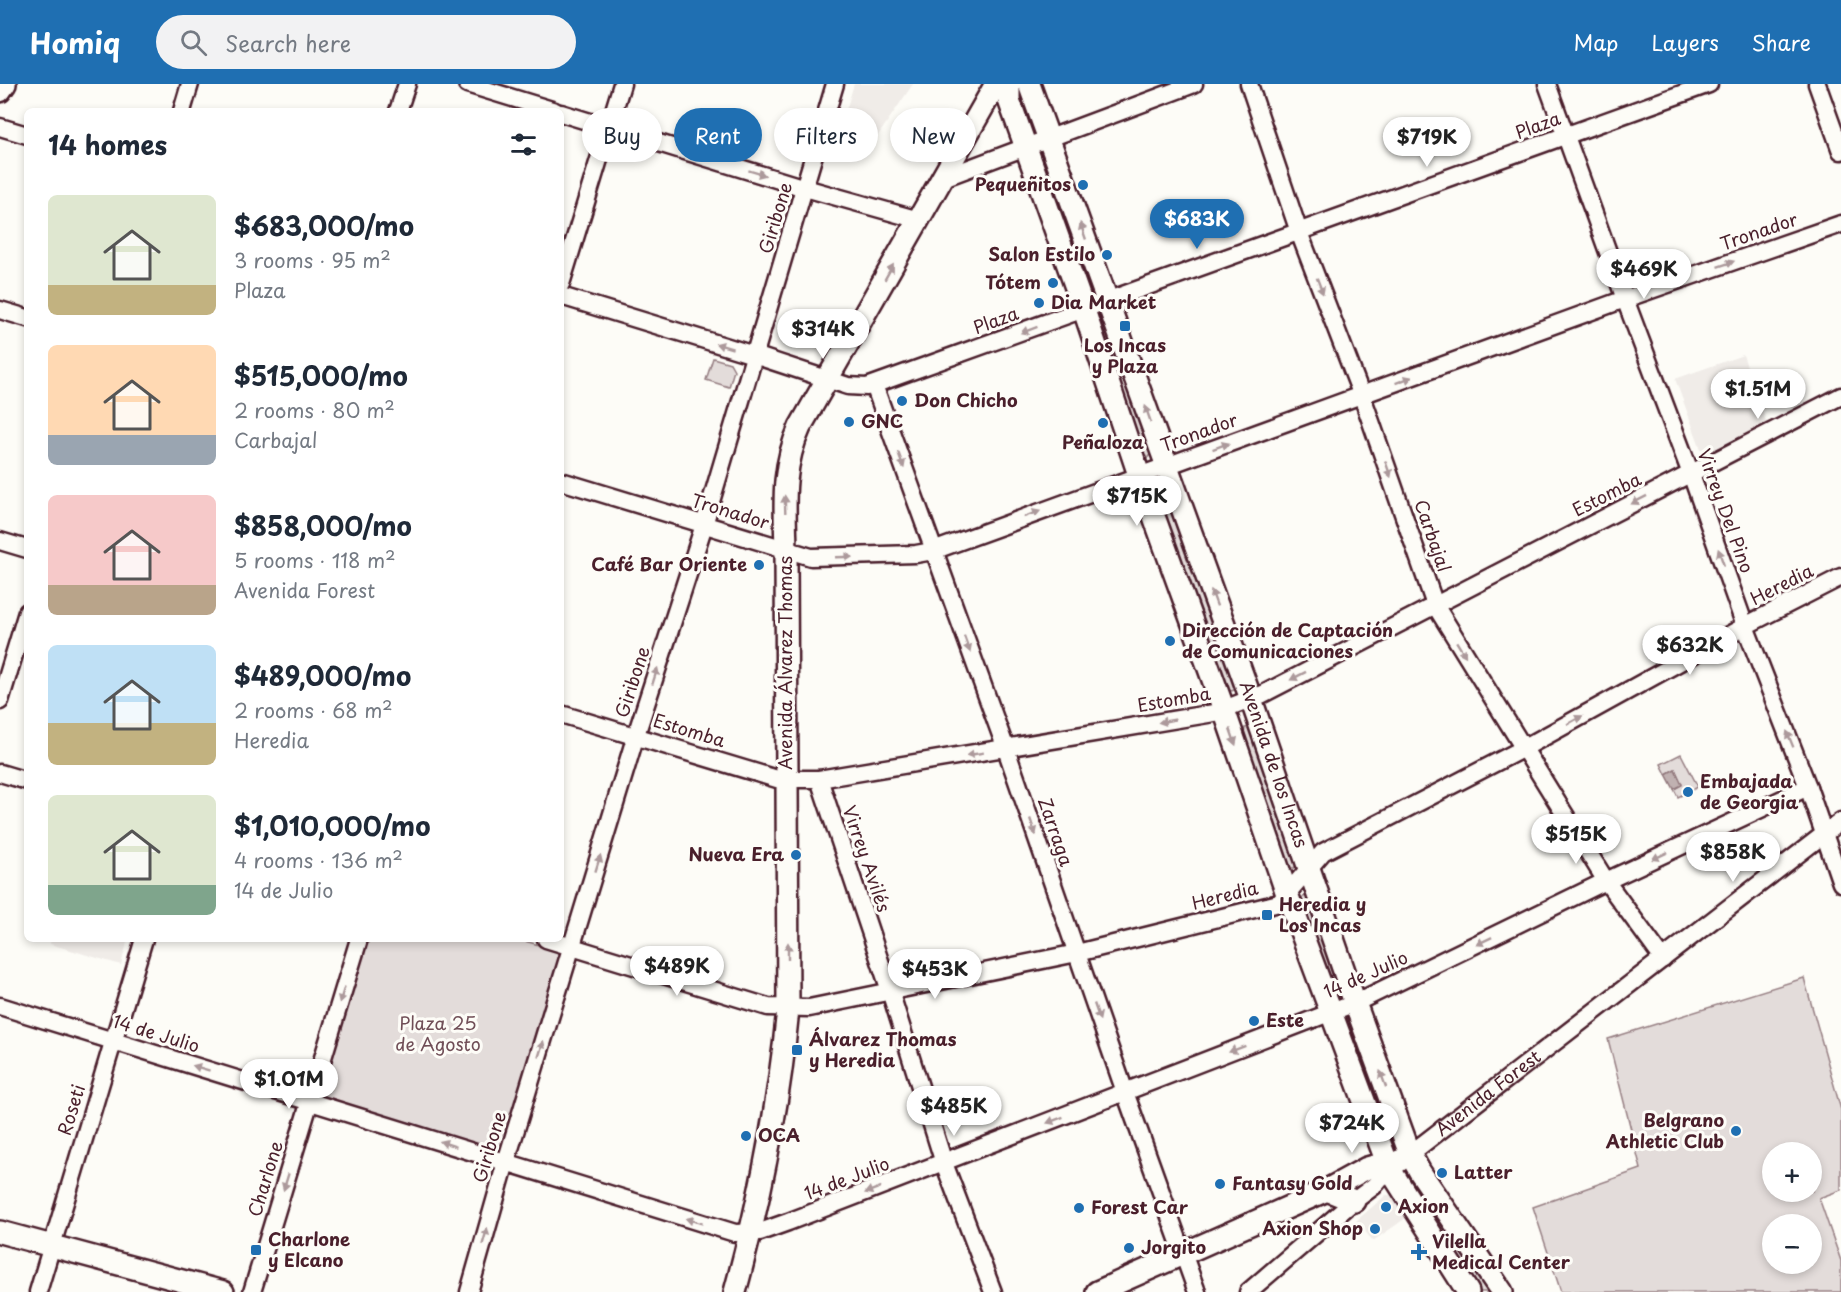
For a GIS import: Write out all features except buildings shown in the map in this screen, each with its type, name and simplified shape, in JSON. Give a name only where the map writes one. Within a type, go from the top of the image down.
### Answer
[{"type":"main road","points":[[0,91],[5,84]]},
{"type":"main road","name":"Avenida Álvarez Thomas","points":[[735,1292],[751,1234],[777,1095],[788,1009],[784,488],[789,454],[800,427],[996,84]]},
{"type":"main road","name":"Avenida de los Incas","points":[[1009,84],[1009,100],[1330,1013],[1389,1168],[1468,1292]]},
{"type":"main road","name":"Avenida de los Incas","points":[[1029,84],[1251,699],[1355,1003],[1410,1154],[1502,1292]]},
{"type":"main road","name":"Avenida Forest","points":[[1097,1292],[1327,1190],[1367,1168],[1374,1166],[1389,1168],[1410,1154]]},
{"type":"main road","points":[[1327,1190],[1354,1200]]},
{"type":"main road","points":[[0,1232],[223,1292]]},
{"type":"street","points":[[183,108],[190,84]]},
{"type":"street","points":[[400,108],[407,84]]},
{"type":"street","points":[[467,84],[545,108]]},
{"type":"street","points":[[615,108],[622,84]]},
{"type":"street","name":"Giribone","points":[[469,1292],[506,1162],[636,735],[704,525],[806,188],[835,84]]},
{"type":"street","points":[[943,178],[1194,84]]},
{"type":"street","name":"Carbajal","points":[[1249,84],[1299,232],[1362,396],[1436,605],[1606,881],[1663,959]]},
{"type":"street","name":"Virrey Del Pino","points":[[1547,84],[1625,300],[1692,474],[1745,626],[1825,833],[1841,883]]},
{"type":"street","name":"Plaza","points":[[564,297],[754,355],[827,380],[858,388],[874,386],[1710,84]]},
{"type":"street","points":[[1817,84],[1841,151]]},
{"type":"street","points":[[564,114],[582,119]]},
{"type":"street","points":[[0,127],[24,134]]},
{"type":"street","points":[[662,143],[918,220]]},
{"type":"street","points":[[564,274],[598,162]]},
{"type":"street","name":"Tronador","points":[[564,482],[786,550],[821,558],[916,554],[933,551],[1166,465],[1841,224]]},
{"type":"street","points":[[0,310],[24,317]]},
{"type":"street","name":"Zarraga","points":[[874,386],[1006,749],[1197,1292]]},
{"type":"street","name":"Estomba","points":[[564,715],[777,779],[787,780],[819,779],[1006,749],[1224,710],[1251,699],[1436,605],[1841,396]]},
{"type":"street","points":[[0,541],[24,548]]},
{"type":"street","name":"Heredia","points":[[556,942],[768,1007],[809,1008],[1077,953],[1279,903],[1323,852],[1524,748],[1745,626],[1841,577]]},
{"type":"street","points":[[0,701],[24,622]]},
{"type":"street","points":[[0,773],[24,780]]},
{"type":"street","name":"Virrey Avilés","points":[[819,779],[944,1162],[993,1292]]},
{"type":"street","name":"14 de Julio","points":[[0,1006],[735,1233],[751,1234],[788,1222],[1355,1003],[1606,881],[1808,787]]},
{"type":"street","name":"Avenida Forest","points":[[1410,1154],[1841,821]]},
{"type":"street","name":"Roseti","points":[[39,1292],[143,942]]},
{"type":"street","name":"Charlone","points":[[252,1292],[358,942]]},
{"type":"street","points":[[1248,1292],[1354,1200],[1374,1186],[1389,1168]]},
{"type":"shaded area","points":[[854,84],[913,84],[897,108],[890,108],[890,118],[878,136],[878,108],[847,108]]},
{"type":"shaded area","points":[[1743,355],[1767,424],[1708,452],[1701,449],[1675,379]]},
{"type":"shaded area","points":[[1675,769],[1682,785],[1674,789],[1666,774]]},
{"type":"shaded area","points":[[50,942],[127,942],[121,965],[50,944]]},
{"type":"shaded area","name":"Axion","points":[[1386,1195],[1391,1195],[1406,1218],[1373,1241],[1356,1221]]},
{"type":"green space","points":[[1045,150],[1096,297],[1091,299],[1039,153]]},
{"type":"green space","points":[[1100,312],[1103,313],[1152,452],[1146,460],[1141,459],[1096,320]]},
{"type":"green space","points":[[713,358],[730,363],[734,370],[729,387],[706,380]]},
{"type":"green space","points":[[1164,491],[1239,687],[1232,691],[1225,689],[1157,499],[1159,492]]},
{"type":"green space","points":[[1252,727],[1300,862],[1294,868],[1288,868],[1243,737],[1245,728]]},
{"type":"green space","points":[[1681,754],[1698,787],[1678,797],[1674,789],[1682,784],[1675,769],[1666,774],[1661,764]]},
{"type":"green space","points":[[1313,893],[1347,996],[1331,1001],[1296,900]]},
{"type":"green space","name":"Plaza 25 de Agosto","points":[[367,942],[528,942],[563,952],[500,1155],[319,1099]]},
{"type":"green space","name":"Belgrano Athletic Club","points":[[1804,978],[1841,1110],[1841,1190],[1822,1197],[1822,1142],[1762,1142],[1762,1202],[1820,1202],[1841,1261],[1841,1292],[1561,1292],[1533,1207],[1641,1169],[1608,1039]]},
{"type":"green space","points":[[1349,1018],[1395,1143],[1390,1144],[1345,1025]]},
{"type":"green space","points":[[1415,1177],[1492,1292],[1474,1292],[1408,1181]]},
{"type":"place","name":"Pequeñitos","points":[[1083,185]]},
{"type":"place","name":"Salon Estilo","points":[[1107,255]]},
{"type":"place","name":"Tótem","points":[[1053,283]]},
{"type":"place","name":"Dia Market","points":[[1039,303]]},
{"type":"place","name":"Los Incas y Plaza","points":[[1125,326]]},
{"type":"place","name":"Don Chicho","points":[[902,401]]},
{"type":"place","name":"GNC","points":[[849,422]]},
{"type":"place","name":"Peñaloza","points":[[1103,423]]},
{"type":"place","name":"Café Bar Oriente","points":[[759,565]]},
{"type":"place","name":"Dirección de Captación de Comunicaciones","points":[[1170,641]]},
{"type":"place","name":"Embajada de Georgia","points":[[1688,792]]},
{"type":"place","name":"Nueva Era","points":[[796,855]]},
{"type":"place","name":"Heredia y Los Incas","points":[[1267,915]]},
{"type":"place","name":"Este","points":[[1254,1021]]},
{"type":"place","name":"Álvarez Thomas y Heredia","points":[[797,1050]]},
{"type":"place","name":"Belgrano Athletic Club","points":[[1736,1131]]},
{"type":"place","name":"OCA","points":[[746,1136]]},
{"type":"place","name":"Latter","points":[[1442,1173]]},
{"type":"place","name":"Fantasy Gold","points":[[1220,1184]]},
{"type":"place","name":"Axion","points":[[1386,1207]]},
{"type":"place","name":"Forest Car","points":[[1079,1208]]},
{"type":"place","name":"Axion Shop","points":[[1375,1229]]},
{"type":"place","name":"Jorgito","points":[[1129,1248]]},
{"type":"place","name":"Charlone y Elcano","points":[[256,1250]]},
{"type":"place","name":"Vilella Medical Center","points":[[1419,1252]]}]
